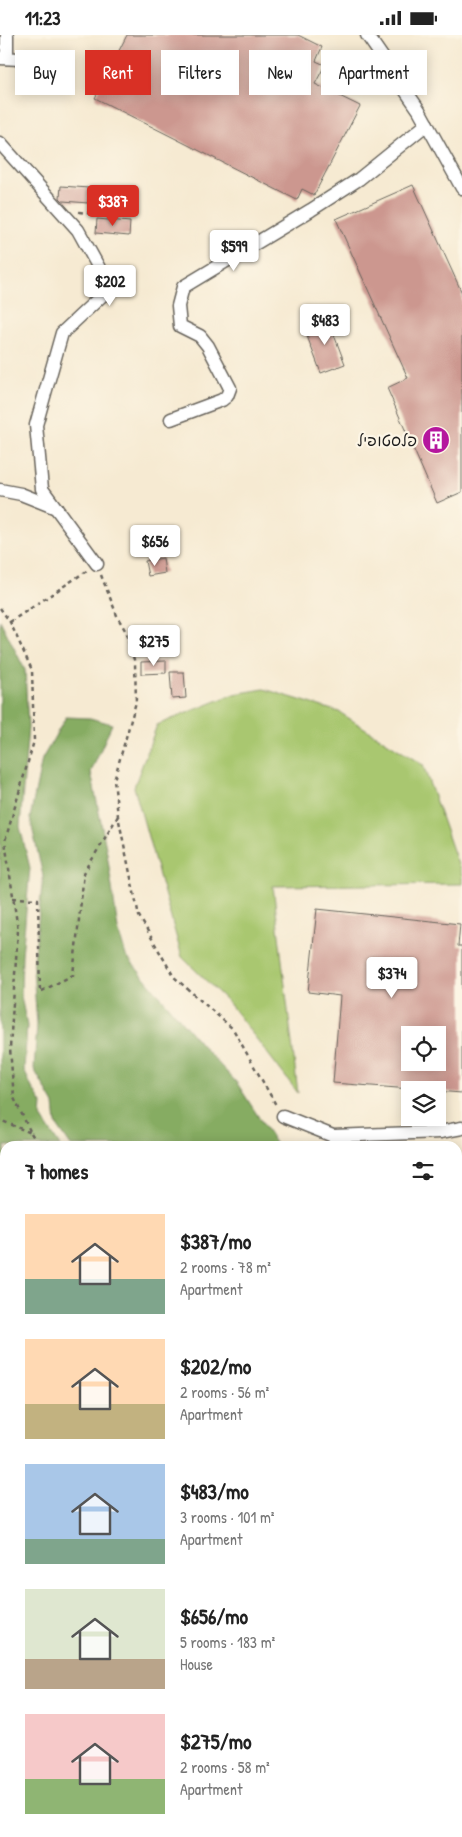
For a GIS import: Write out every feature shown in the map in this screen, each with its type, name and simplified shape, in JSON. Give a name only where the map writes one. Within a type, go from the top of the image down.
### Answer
[{"type":"street","points":[[3,58],[7,35]]},
{"type":"street","points":[[367,35],[401,82],[427,124],[462,188]]},
{"type":"street","points":[[171,419],[222,400],[230,388],[208,346],[200,336],[180,326],[178,306],[183,287],[360,179],[427,124]]},
{"type":"street","points":[[0,143],[78,230],[110,288],[62,333],[36,425],[42,489],[97,564]]},
{"type":"street","points":[[0,490],[21,495],[56,508]]},
{"type":"street","points":[[283,1116],[333,1136],[440,1132],[462,1128]]},
{"type":"path","points":[[10,622],[97,564],[118,618],[125,630],[135,663],[136,702],[114,780],[118,816],[139,916],[174,977],[233,1029],[283,1116]]},
{"type":"path","points":[[0,608],[10,622],[32,670],[34,741],[5,841],[18,930],[10,1048],[14,1098],[36,1141]]},
{"type":"path","points":[[13,898],[38,899],[40,992],[73,975],[84,873],[118,816]]},
{"type":"path","points":[[0,1120],[31,1133]]},
{"type":"green space","points":[[0,620],[25,670],[28,727],[20,827],[30,868],[22,955],[21,996],[27,1026],[24,1070],[42,1104],[41,1117],[57,1141],[0,1141]]},
{"type":"green space","points":[[264,689],[339,712],[423,765],[462,876],[462,884],[273,886],[298,1093],[228,1002],[182,957],[134,787],[157,725],[234,694]]},
{"type":"green space","points":[[66,717],[90,718],[112,724],[91,772],[107,853],[118,929],[126,956],[205,1049],[237,1083],[274,1141],[68,1141],[56,1124],[54,1104],[34,1069],[37,1025],[33,969],[43,876],[30,818],[42,759]]},
{"type":"building","points":[[127,35],[298,35],[322,47],[316,61],[321,63],[321,73],[315,84],[321,87],[321,95],[338,95],[360,106],[314,195],[302,189],[297,200],[95,98],[97,95],[151,95],[151,50],[119,50]]},
{"type":"building","points":[[413,185],[462,293],[462,492],[437,503],[387,388],[408,378],[336,219]]},
{"type":"building","points":[[61,186],[89,188],[88,203],[63,201],[60,198]]},
{"type":"building","points":[[97,219],[130,222],[129,236],[96,233]]},
{"type":"building","points":[[328,319],[345,364],[321,373],[304,328]]},
{"type":"building","points":[[163,558],[165,573],[148,576],[145,561]]},
{"type":"building","points":[[166,661],[166,673],[141,674],[141,662]]},
{"type":"building","points":[[170,672],[184,672],[186,698],[172,699]]},
{"type":"building","points":[[317,909],[460,924],[458,946],[462,946],[462,1093],[446,1092],[446,1081],[401,1081],[401,1088],[333,1083],[340,996],[308,992]]},
{"type":"place","name":"פלסטופיל","points":[[436,440]]}]
